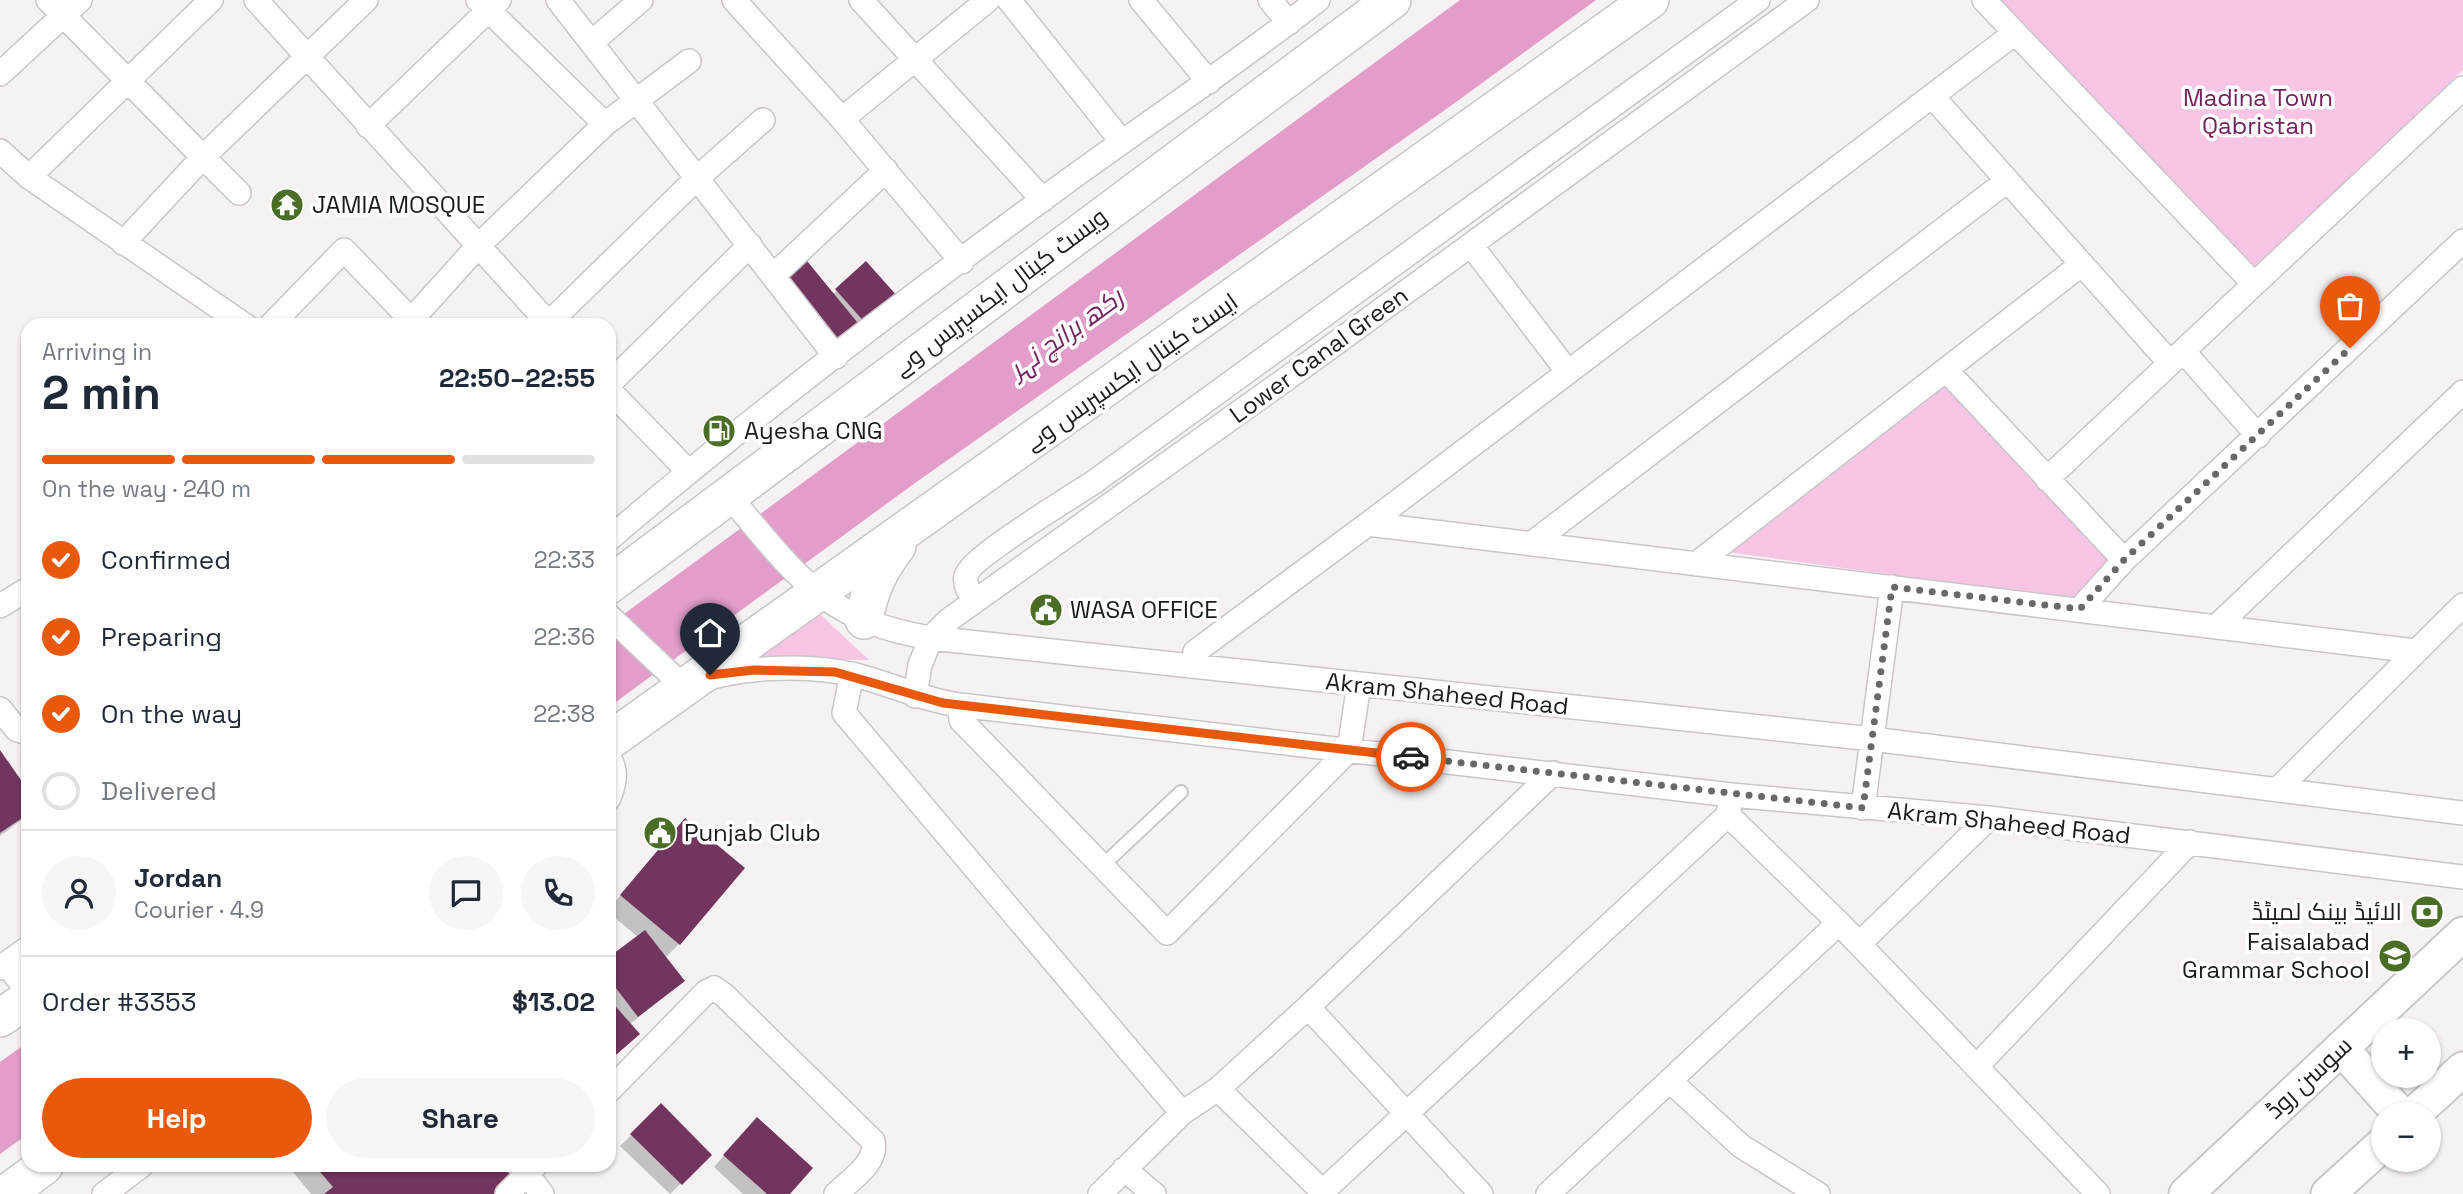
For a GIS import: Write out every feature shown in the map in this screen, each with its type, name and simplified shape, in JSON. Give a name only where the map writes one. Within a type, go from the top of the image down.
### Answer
[{"type":"main road","name":"ویسٹ کینال ایکسپریس وے","points":[[616,580],[735,503],[1392,0]]},
{"type":"main road","name":"ایسٹ کینال ایکسپریس وے","points":[[616,735],[678,681],[809,586],[951,500],[1650,0]]},
{"type":"main road","points":[[864,620],[869,592],[884,562],[907,532],[951,500]]},
{"type":"main road","points":[[0,1018],[21,1004]]},
{"type":"main road","points":[[6,1194],[36,1172]]},
{"type":"street","points":[[29,177],[211,0]]},
{"type":"street","points":[[256,0],[543,318]]},
{"type":"street","points":[[122,243],[203,158],[366,0]]},
{"type":"street","points":[[558,0],[836,356]]},
{"type":"street","points":[[592,43],[640,0]]},
{"type":"street","points":[[734,0],[842,119],[962,262]]},
{"type":"street","points":[[861,0],[1043,200]]},
{"type":"street","points":[[842,119],[988,0]]},
{"type":"street","points":[[1009,0],[1122,142]]},
{"type":"street","points":[[1141,0],[1209,82]]},
{"type":"street","points":[[1270,0],[1289,23]]},
{"type":"street","points":[[616,533],[688,471],[836,356],[1043,200],[1209,82],[1318,0]]},
{"type":"street","points":[[975,601],[966,576],[969,569],[997,546],[1094,482],[1590,119],[1758,0]]},
{"type":"street","name":"Lower Canal Green","points":[[931,638],[950,619],[1807,0]]},
{"type":"street","points":[[1984,0],[2254,284]]},
{"type":"street","points":[[368,126],[488,3],[605,124]]},
{"type":"street","points":[[0,74],[64,5],[129,82],[239,193]]},
{"type":"street","points":[[1193,666],[1195,652],[2015,33]]},
{"type":"street","points":[[416,318],[478,246],[605,124],[638,102],[689,61]]},
{"type":"street","points":[[2047,478],[2463,88]]},
{"type":"street","points":[[1932,96],[2082,264],[2258,436]]},
{"type":"street","points":[[556,318],[696,178],[762,120]]},
{"type":"street","points":[[0,151],[29,177],[234,318]]},
{"type":"street","points":[[774,275],[886,170]]},
{"type":"street","points":[[1531,544],[2007,181]]},
{"type":"street","points":[[2080,609],[2124,560],[2463,241]]},
{"type":"street","points":[[616,377],[750,245]]},
{"type":"street","points":[[1471,245],[1568,372]]},
{"type":"street","points":[[278,318],[344,250],[406,318]]},
{"type":"street","points":[[1696,564],[2082,264]]},
{"type":"street","points":[[1946,370],[2124,560]]},
{"type":"street","points":[[2218,625],[2463,392]]},
{"type":"street","points":[[616,397],[688,471]]},
{"type":"street","points":[[735,503],[809,586],[864,620],[931,638],[920,665],[915,696]]},
{"type":"street","points":[[1367,524],[2218,625],[2415,651]]},
{"type":"street","points":[[1863,808],[1892,587]]},
{"type":"street","points":[[0,606],[21,593]]},
{"type":"street","points":[[2277,790],[2463,606]]},
{"type":"street","points":[[616,623],[678,681]]},
{"type":"street","name":"Akram Shaheed Road","points":[[931,638],[1872,739],[2463,813]]},
{"type":"street","name":"Akram Shaheed Road","points":[[678,681],[737,671],[818,670],[852,674],[915,696],[960,705],[1553,773],[1730,805],[1863,808],[1989,818],[2463,877]]},
{"type":"street","points":[[852,674],[844,713],[1182,1113]]},
{"type":"street","points":[[960,705],[961,720],[1167,933],[1349,750],[1359,684]]},
{"type":"street","points":[[0,709],[17,730],[21,731]]},
{"type":"street","points":[[1100,1194],[1182,1113],[1218,1089],[1308,1007],[1553,773]]},
{"type":"street","points":[[1218,1089],[1323,1193],[1408,1115],[1730,805],[2098,1194]]},
{"type":"street","points":[[1859,944],[1989,818]]},
{"type":"street","points":[[1976,1067],[2190,842]]},
{"type":"street","points":[[1548,1194],[1839,923]]},
{"type":"street","name":"سوسن روڈ","points":[[2186,1194],[2463,934]]},
{"type":"street","points":[[21,953],[3,966],[21,984]]},
{"type":"street","points":[[616,1084],[706,992],[714,988],[873,1141],[875,1150],[872,1159],[836,1194]]},
{"type":"street","points":[[1308,1007],[1481,1194]]},
{"type":"street","points":[[2341,1048],[2389,1102]]},
{"type":"street","points":[[2427,1102],[2463,1069]]},
{"type":"street","points":[[1670,1081],[1741,1146],[1818,1194]]},
{"type":"street","points":[[2328,1194],[2371,1155]]},
{"type":"street","points":[[1124,1169],[1154,1194]]},
{"type":"street","points":[[115,1191],[135,1172]]},
{"type":"street","points":[[507,1194],[525,1172]]},
{"type":"street","points":[[530,1172],[542,1194]]},
{"type":"lane","points":[[1101,867],[1181,792]]},
{"type":"green space","name":"Madina Town Qabristan","points":[[1997,0],[2463,0],[2463,70],[2255,269]]},
{"type":"green space","points":[[1945,380],[2113,555],[2075,600],[1721,551]]},
{"type":"green space","points":[[810,605],[869,660],[743,658]]},
{"type":"water","name":"رکھ برانچ نہر","points":[[1460,0],[1596,0],[1452,105],[915,483],[616,702],[616,620]]},
{"type":"water","points":[[21,1047],[21,1139],[0,1154],[0,1062]]},
{"type":"building","points":[[807,261],[862,328],[842,344],[787,277]]},
{"type":"building","points":[[866,261],[898,297],[867,325],[835,289]]},
{"type":"building","points":[[0,750],[21,780],[21,819],[0,833]]},
{"type":"building","points":[[685,818],[745,868],[680,945],[620,895]]},
{"type":"building","points":[[645,930],[685,981],[638,1017],[616,988],[616,952]]},
{"type":"building","points":[[616,1007],[640,1034],[616,1055]]},
{"type":"building","points":[[661,1103],[712,1155],[682,1185],[630,1134]]},
{"type":"building","points":[[757,1117],[813,1168],[790,1194],[767,1194],[723,1155]]},
{"type":"building","points":[[320,1172],[508,1172],[511,1176],[494,1194],[324,1194],[333,1187]]},
{"type":"way so far","points":[[1411,757],[1863,808],[1892,587],[2080,609],[2124,560],[2350,348]]},
{"type":"place","name":"JAMIA MOSQUE","points":[[287,205]]},
{"type":"place","name":"Ayesha CNG","points":[[719,431]]},
{"type":"place","name":"WASA OFFICE","points":[[1046,610]]},
{"type":"place","name":"Punjab Club","points":[[660,833]]},
{"type":"place","name":"الائیڈ بینک لمیٹڈ","points":[[2427,912]]},
{"type":"place","name":"Faisalabad Grammar School","points":[[2395,956]]},
{"type":"route","points":[[710,675],[754,670],[818,670],[852,674],[943,703],[1411,757]]}]
